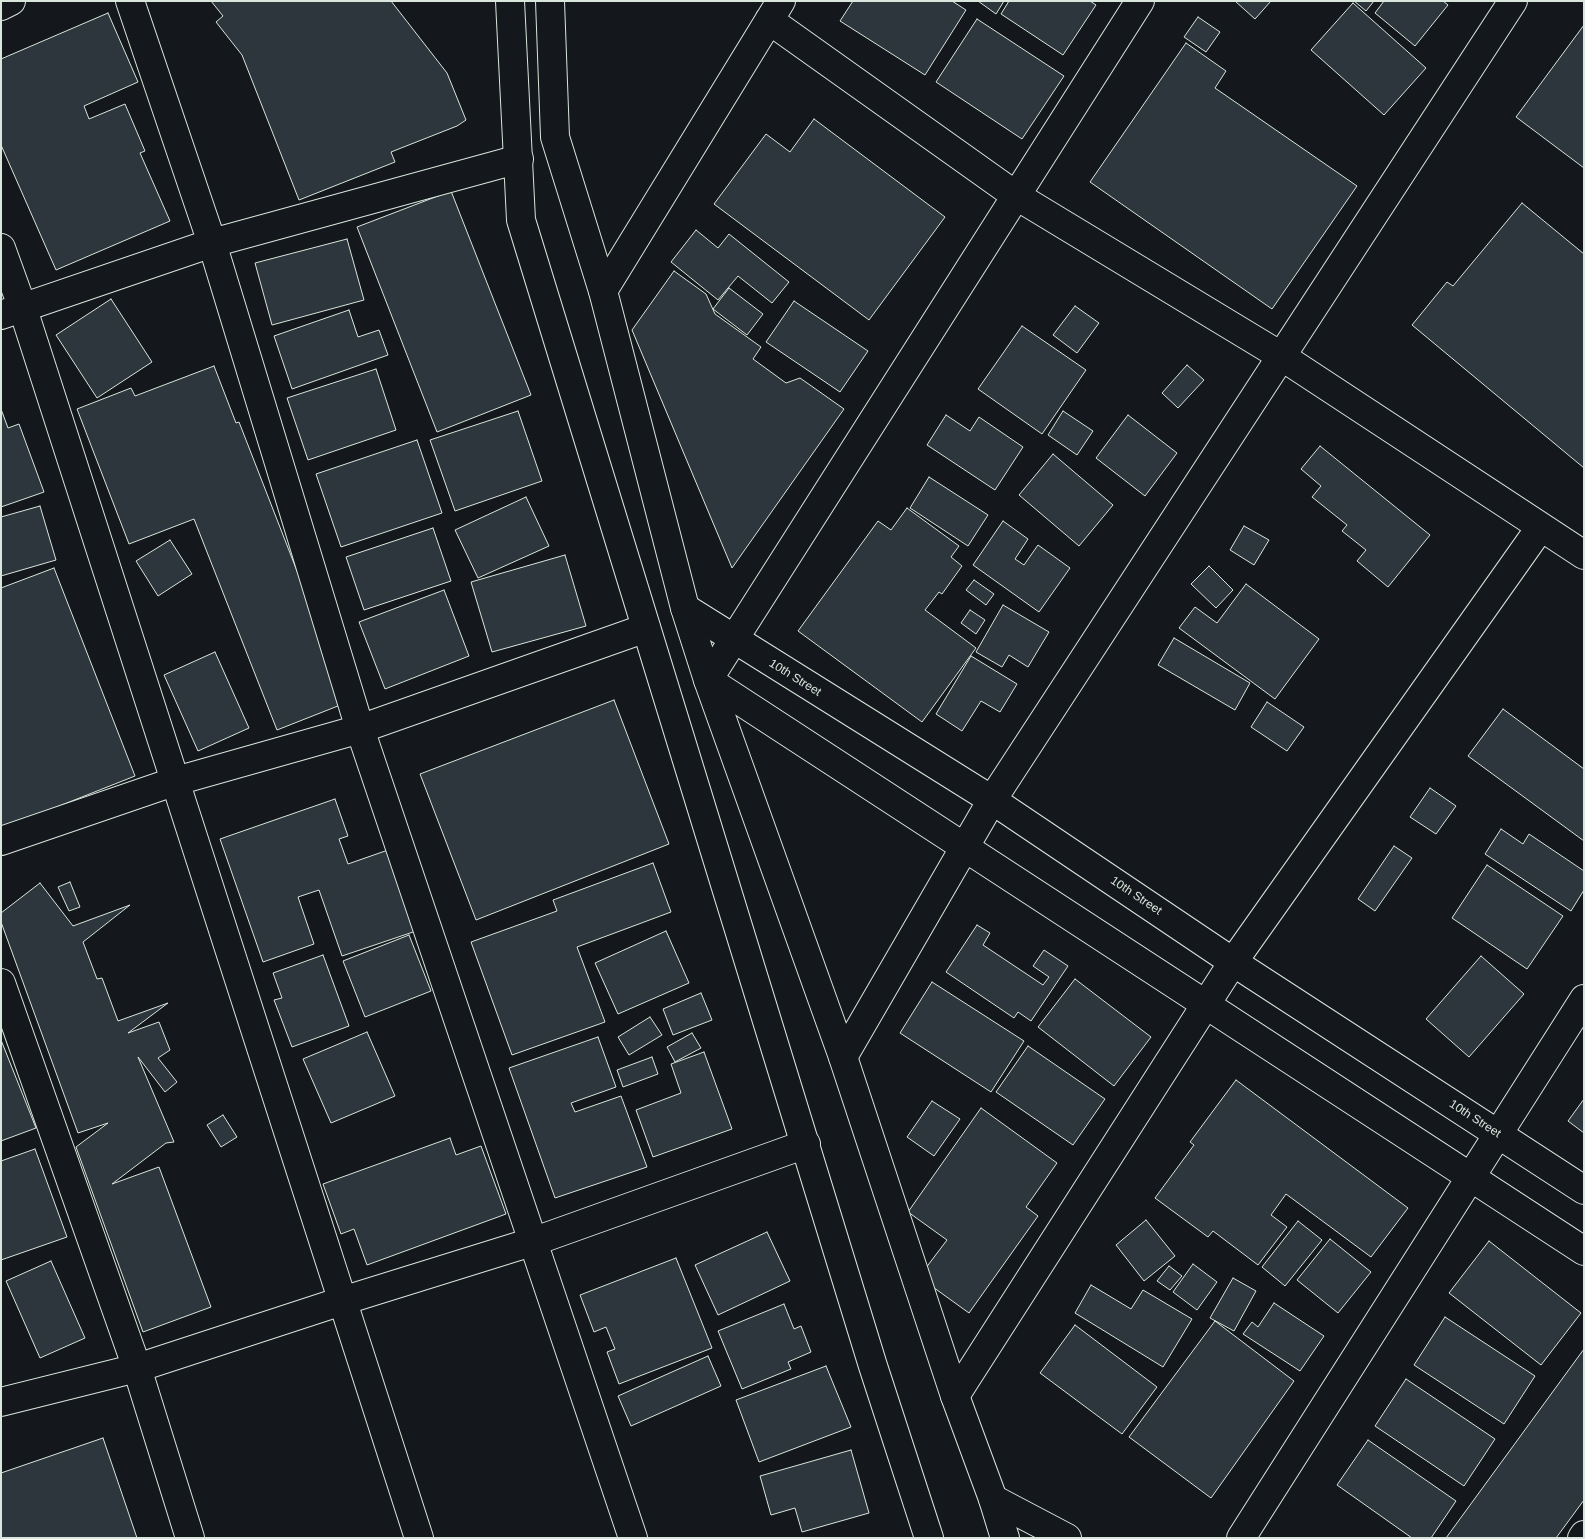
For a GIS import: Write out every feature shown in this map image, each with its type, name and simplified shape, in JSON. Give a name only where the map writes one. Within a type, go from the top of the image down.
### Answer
[{"type":"street","points":[[1,6],[11,1]]},
{"type":"street","points":[[130,1],[212,243],[360,729],[535,1241],[633,1538]]},
{"type":"street","points":[[510,1],[519,159],[520,220],[873,1366],[929,1538]]},
{"type":"street","points":[[550,1],[555,137],[603,291],[685,608],[708,680],[843,1057],[954,1396],[994,1499],[1005,1538]]},
{"type":"street","points":[[708,680],[1140,1]]},
{"type":"street","points":[[843,1057],[992,800],[1513,1]]},
{"type":"street","points":[[603,291],[775,10],[1016,195],[1281,356],[1540,528],[1584,555]]},
{"type":"street","points":[[12,312],[212,243],[519,159]]},
{"type":"street","points":[[1,248],[12,312],[176,781],[419,1538]]},
{"type":"street","points":[[954,1396],[1232,962],[1540,528]]},
{"type":"street","name":"10th Street","points":[[685,608],[992,800],[1232,962],[1584,1190]]},
{"type":"street","points":[[1,841],[176,781],[360,729],[646,628]]},
{"type":"street","points":[[708,680],[1584,1251]]},
{"type":"street","points":[[1,983],[138,1368],[190,1538]]},
{"type":"street","points":[[1241,1538],[1584,999]]},
{"type":"street","points":[[1,1402],[138,1368],[342,1300],[535,1241],[806,1144]]},
{"type":"street","points":[[994,1499],[1067,1538]]},
{"type":"building","points":[[211,1],[391,1],[447,73],[466,120],[457,126],[391,152],[395,162],[299,200],[242,55],[216,22],[223,16]]},
{"type":"building","points":[[853,1],[952,1],[966,10],[925,75],[840,21]]},
{"type":"building","points":[[978,1],[1004,1],[996,14]]},
{"type":"building","points":[[1009,1],[1090,1],[1096,5],[1063,55],[1001,14]]},
{"type":"building","points":[[1235,1],[1271,1],[1255,19]]},
{"type":"building","points":[[1354,1],[1374,1],[1366,11]]},
{"type":"building","points":[[1384,1],[1443,1],[1448,5],[1415,46],[1375,13]]},
{"type":"building","points":[[1353,3],[1426,68],[1384,115],[1311,50]]},
{"type":"building","points":[[108,13],[138,82],[84,106],[89,119],[125,104],[145,151],[140,153],[170,221],[56,270],[1,145],[1,59]]},
{"type":"building","points":[[1198,17],[1220,32],[1206,52],[1184,37]]},
{"type":"building","points":[[977,19],[1064,76],[1022,139],[936,82]]},
{"type":"building","points":[[1584,25],[1584,168],[1516,117]]},
{"type":"building","points":[[1186,43],[1226,71],[1215,88],[1357,186],[1272,309],[1090,182]]},
{"type":"building","points":[[814,119],[945,217],[869,320],[714,204],[766,134],[790,152]]},
{"type":"building","points":[[451,191],[531,395],[437,432],[357,227]]},
{"type":"building","points":[[1522,203],[1584,254],[1584,468],[1412,325],[1447,282],[1453,286]]},
{"type":"building","points":[[696,230],[718,248],[729,234],[789,282],[772,303],[738,276],[718,300],[671,262]]},
{"type":"building","points":[[347,239],[364,300],[272,325],[255,263]]},
{"type":"building","points":[[674,271],[706,294],[715,314],[761,347],[753,359],[786,383],[800,378],[844,409],[732,568],[632,330]]},
{"type":"building","points":[[729,288],[763,314],[747,335],[713,309]]},
{"type":"building","points":[[111,299],[152,362],[97,398],[56,335]]},
{"type":"building","points":[[794,301],[868,351],[840,392],[766,342]]},
{"type":"building","points":[[1075,306],[1099,323],[1077,353],[1053,335]]},
{"type":"building","points":[[349,310],[358,337],[379,330],[388,355],[292,389],[274,336]]},
{"type":"building","points":[[1022,326],[1086,370],[1042,434],[978,389]]},
{"type":"building","points":[[1187,365],[1204,380],[1178,408],[1162,393]]},
{"type":"building","points":[[214,366],[236,423],[239,422],[348,702],[277,730],[194,519],[129,544],[77,409],[131,388],[135,396]]},
{"type":"building","points":[[376,369],[396,430],[308,460],[287,398]]},
{"type":"building","points":[[1,409],[8,428],[19,424],[44,492],[1,507]]},
{"type":"building","points":[[518,411],[542,481],[455,511],[430,440]]},
{"type":"building","points":[[1063,411],[1093,431],[1077,455],[1048,435]]},
{"type":"building","points":[[946,415],[970,431],[979,417],[1023,447],[995,490],[927,445]]},
{"type":"building","points":[[1128,415],[1177,453],[1145,496],[1096,458]]},
{"type":"building","points":[[417,440],[442,513],[341,547],[316,474]]},
{"type":"building","points":[[1320,446],[1430,535],[1388,587],[1357,561],[1366,550],[1342,531],[1347,525],[1312,497],[1321,486],[1301,469]]},
{"type":"building","points":[[1053,454],[1113,505],[1079,546],[1019,495]]},
{"type":"building","points":[[929,477],[988,515],[968,546],[910,508]]},
{"type":"building","points":[[526,497],[549,546],[478,578],[455,530]]},
{"type":"building","points":[[40,506],[56,560],[1,576],[1,517]]},
{"type":"building","points":[[907,508],[959,546],[951,557],[962,566],[942,594],[939,592],[925,610],[976,648],[922,722],[798,631],[878,521],[891,530]]},
{"type":"building","points":[[1003,521],[1028,539],[1015,559],[1024,565],[1038,545],[1070,568],[1039,612],[973,565]]},
{"type":"building","points":[[1244,526],[1269,540],[1254,565],[1230,550]]},
{"type":"building","points":[[433,528],[451,581],[364,610],[346,557]]},
{"type":"building","points":[[170,540],[192,574],[158,596],[136,561]]},
{"type":"building","points":[[565,555],[586,626],[492,652],[471,582]]},
{"type":"building","points":[[1209,566],[1233,590],[1216,608],[1191,584]]},
{"type":"building","points":[[54,568],[135,776],[1,829],[1,588]]},
{"type":"building","points":[[974,580],[994,594],[986,605],[966,590]]},
{"type":"building","points":[[1246,584],[1319,639],[1275,699],[1179,628],[1195,607],[1217,623]]},
{"type":"building","points":[[444,590],[469,656],[385,689],[359,622]]},
{"type":"building","points":[[1003,605],[1049,632],[1028,667],[1009,655],[1002,667],[976,652]]},
{"type":"building","points":[[970,610],[985,620],[976,634],[961,623]]},
{"type":"building","points":[[1174,638],[1250,683],[1235,710],[1158,665]]},
{"type":"building","points":[[215,652],[249,728],[198,751],[164,675]]},
{"type":"building","points":[[971,656],[1017,684],[1000,712],[981,701],[962,731],[936,714]]},
{"type":"building","points":[[614,700],[669,844],[476,920],[420,774]]},
{"type":"building","points":[[1267,702],[1304,727],[1287,751],[1251,727]]},
{"type":"building","points":[[1503,709],[1584,769],[1584,841],[1468,756]]},
{"type":"building","points":[[1430,788],[1456,806],[1436,834],[1410,817]]},
{"type":"building","points":[[335,799],[348,836],[339,839],[348,864],[388,850],[416,931],[342,956],[319,890],[298,897],[314,944],[263,962],[220,839]]},
{"type":"building","points":[[1501,829],[1523,844],[1529,834],[1584,871],[1584,890],[1571,911],[1485,854]]},
{"type":"building","points":[[1394,846],[1412,858],[1375,911],[1358,899]]},
{"type":"building","points":[[653,863],[671,912],[577,947],[605,1022],[512,1055],[471,942],[557,911],[553,900]]},
{"type":"building","points":[[1487,865],[1563,916],[1527,969],[1452,918]]},
{"type":"building","points":[[70,882],[80,907],[69,911],[58,887]]},
{"type":"building","points":[[40,883],[73,926],[130,905],[83,942],[97,979],[102,978],[118,1021],[168,1003],[128,1033],[159,1022],[170,1050],[158,1058],[177,1082],[165,1092],[138,1057],[174,1142],[166,1143],[112,1184],[159,1167],[211,1307],[143,1332],[76,1147],[108,1123],[78,1133],[1,922],[1,913]]},
{"type":"building","points":[[977,925],[990,933],[983,945],[1043,985],[1049,977],[1033,966],[1044,950],[1068,966],[1031,1021],[1018,1012],[1014,1018],[946,972]]},
{"type":"building","points":[[666,931],[689,983],[618,1014],[595,963]]},
{"type":"building","points":[[409,935],[431,991],[365,1017],[343,961]]},
{"type":"building","points":[[323,955],[349,1026],[292,1047],[274,1000],[282,998],[273,973]]},
{"type":"building","points":[[1481,956],[1524,994],[1469,1057],[1426,1019]]},
{"type":"building","points":[[1075,979],[1151,1037],[1114,1086],[1038,1027]]},
{"type":"building","points":[[932,982],[1024,1041],[991,1092],[900,1033]]},
{"type":"building","points":[[701,993],[712,1020],[673,1035],[663,1009]]},
{"type":"building","points":[[650,1017],[662,1035],[629,1055],[618,1037]]},
{"type":"building","points":[[367,1032],[395,1096],[331,1123],[303,1059]]},
{"type":"building","points":[[692,1033],[701,1048],[675,1062],[667,1047]]},
{"type":"building","points":[[598,1037],[616,1087],[571,1103],[575,1112],[621,1096],[647,1167],[555,1198],[509,1068]]},
{"type":"building","points":[[1,1040],[36,1128],[1,1141]]},
{"type":"building","points":[[1028,1046],[1105,1099],[1073,1145],[996,1092]]},
{"type":"building","points":[[704,1052],[732,1129],[653,1157],[636,1110],[681,1093],[671,1064]]},
{"type":"building","points":[[652,1057],[658,1074],[623,1087],[617,1070]]},
{"type":"building","points":[[1236,1080],[1408,1208],[1371,1257],[1286,1194],[1271,1215],[1287,1227],[1258,1265],[1213,1231],[1208,1237],[1155,1198],[1194,1145],[1190,1142]]},
{"type":"building","points":[[1584,1099],[1584,1133],[1568,1121]]},
{"type":"building","points":[[932,1101],[960,1119],[934,1156],[907,1137]]},
{"type":"building","points":[[981,1108],[1057,1163],[1026,1207],[1038,1216],[969,1313],[919,1277],[947,1240],[908,1212]]},
{"type":"building","points":[[223,1115],[237,1137],[221,1147],[207,1125]]},
{"type":"building","points":[[450,1138],[456,1155],[481,1146],[506,1214],[367,1265],[354,1229],[341,1234],[323,1184]]},
{"type":"building","points":[[35,1149],[67,1237],[1,1260],[1,1161]]},
{"type":"building","points":[[1146,1220],[1175,1256],[1144,1281],[1116,1245]]},
{"type":"building","points":[[1298,1221],[1322,1240],[1285,1286],[1262,1267]]},
{"type":"building","points":[[767,1232],[790,1281],[718,1315],[695,1265]]},
{"type":"building","points":[[1330,1239],[1371,1272],[1338,1313],[1297,1280]]},
{"type":"building","points":[[1489,1241],[1581,1313],[1541,1365],[1449,1293]]},
{"type":"building","points":[[676,1258],[712,1348],[619,1384],[607,1352],[615,1349],[606,1327],[594,1332],[580,1295]]},
{"type":"building","points":[[51,1261],[85,1338],[40,1358],[6,1281]]},
{"type":"building","points":[[1193,1264],[1217,1282],[1197,1310],[1173,1292]]},
{"type":"building","points":[[1169,1266],[1182,1276],[1170,1290],[1157,1281]]},
{"type":"building","points":[[1233,1278],[1256,1291],[1234,1331],[1210,1318]]},
{"type":"building","points":[[1091,1285],[1131,1309],[1143,1290],[1192,1319],[1163,1367],[1075,1313]]},
{"type":"building","points":[[1274,1303],[1324,1336],[1300,1371],[1243,1334],[1252,1322],[1258,1327]]},
{"type":"building","points":[[784,1304],[794,1329],[801,1326],[811,1352],[788,1362],[791,1369],[742,1389],[718,1331]]},
{"type":"building","points":[[1445,1317],[1535,1376],[1504,1424],[1414,1365]]},
{"type":"building","points":[[1215,1321],[1294,1381],[1211,1498],[1129,1437]]},
{"type":"building","points":[[1075,1325],[1157,1387],[1122,1434],[1040,1373]]},
{"type":"building","points":[[1584,1349],[1584,1500],[1556,1538],[1446,1538]]},
{"type":"building","points":[[708,1356],[721,1386],[631,1426],[618,1396]]},
{"type":"building","points":[[826,1366],[851,1427],[759,1462],[736,1400]]},
{"type":"building","points":[[1406,1379],[1495,1439],[1464,1486],[1375,1426]]},
{"type":"building","points":[[103,1438],[137,1538],[1,1538],[1,1473]]},
{"type":"building","points":[[1368,1440],[1456,1501],[1431,1538],[1412,1538],[1337,1485]]},
{"type":"building","points":[[851,1450],[869,1513],[802,1532],[795,1508],[771,1515],[760,1476]]}]
